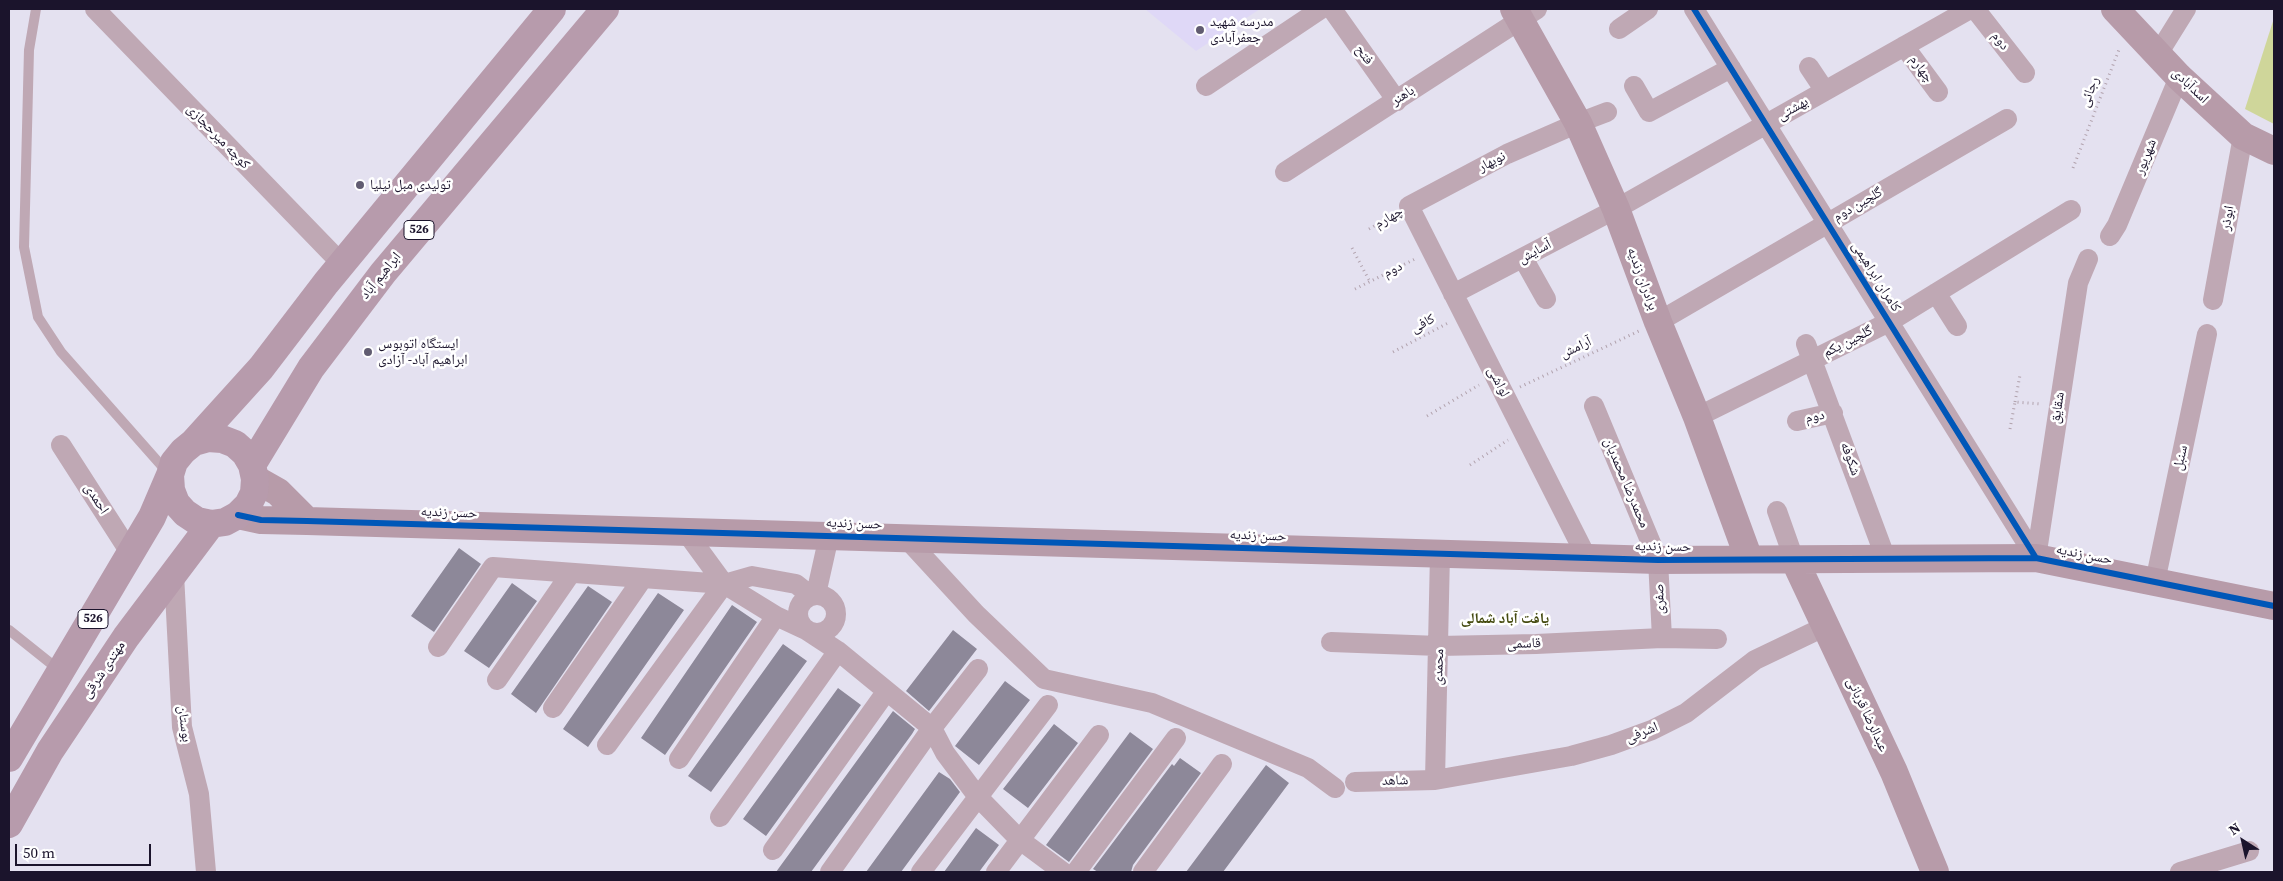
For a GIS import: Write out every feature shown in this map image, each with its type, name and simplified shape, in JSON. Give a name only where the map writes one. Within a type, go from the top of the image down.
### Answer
[{"type":"main road","name":"526","points":[[194,442],[261,368],[342,264],[552,9]]},
{"type":"main road","name":"ابراهیم آباد","points":[[254,472],[310,368],[383,273],[606,9]]},
{"type":"main road","points":[[208,438],[228,442],[245,453],[254,472],[254,493],[248,505],[238,515],[225,522],[211,524],[197,521],[185,513],[173,496],[170,476],[174,462],[182,451],[194,442],[208,438]]},
{"type":"main road","name":"526","points":[[9,758],[152,518],[170,476]]},
{"type":"main road","name":"مهتدی شرقی","points":[[9,824],[50,751],[126,637],[211,524]]},
{"type":"street","name":"کوچه میرحجازی","points":[[94,9],[342,264]]},
{"type":"street","points":[[1206,86],[1320,9]]},
{"type":"street","name":"فتح","points":[[1332,9],[1397,100]]},
{"type":"street","points":[[1619,29],[1648,9]]},
{"type":"street","name":"کامران ابراهیمی","points":[[1694,9],[2036,558]]},
{"type":"street","name":"بهشتی","points":[[1616,209],[1970,9]]},
{"type":"street","name":"دوم","points":[[1975,9],[2025,73]]},
{"type":"street","points":[[2158,54],[2186,9]]},
{"type":"street","name":"باهنر","points":[[1285,172],[1397,100],[1524,12]]},
{"type":"street","name":"برادران زندیه","points":[[1524,12],[1578,122],[1616,209],[1658,322],[1697,417],[1749,559]]},
{"type":"street","name":"اسدآبادی","points":[[2122,16],[2178,77],[2243,136],[2274,151]]},
{"type":"street","name":"چهارم","points":[[1904,46],[1938,92]]},
{"type":"street","points":[[1809,67],[1824,91]]},
{"type":"street","points":[[1634,86],[1650,112],[1731,68]]},
{"type":"street","name":"شهریور","points":[[2110,236],[2118,226],[2178,77]]},
{"type":"street","points":[[1578,122],[1607,112]]},
{"type":"street","name":"گلچین دوم","points":[[1658,322],[2007,119]]},
{"type":"street","name":"نوبهار","points":[[1409,206],[1507,154],[1578,122]]},
{"type":"street","name":"ابوذر","points":[[2213,300],[2243,136]]},
{"type":"street","name":"لواشی","points":[[1409,206],[1587,558]]},
{"type":"street","name":"آسایش","points":[[1453,294],[1616,209]]},
{"type":"street","name":"گلچین یکم","points":[[1697,417],[1809,352],[1889,322],[2071,210]]},
{"type":"street","points":[[1523,258],[1546,299]]},
{"type":"street","name":"شقایق","points":[[2036,558],[2078,283],[2088,259]]},
{"type":"street","points":[[1936,293],[1956,326]]},
{"type":"street","name":"سنبل","points":[[2155,582],[2207,334]]},
{"type":"street","name":"شکوفه","points":[[1809,352],[1886,559]]},
{"type":"street","name":"محمدرضا محمدیان","points":[[1594,406],[1658,560]]},
{"type":"street","name":"دوم","points":[[1797,421],[1833,413]]},
{"type":"street","name":"احمدی","points":[[61,445],[131,554]]},
{"type":"street","points":[[254,472],[278,492],[307,521]]},
{"type":"street","points":[[1777,510],[1794,559]]},
{"type":"street","name":"حسن زندیه","points":[[238,515],[261,520],[1658,560],[2036,558],[2274,606]]},
{"type":"street","points":[[686,532],[724,584],[776,616],[806,630],[838,651],[932,728],[945,753],[978,797],[1020,840],[1063,872]]},
{"type":"street","points":[[438,647],[492,567],[724,584],[752,576],[796,584],[813,594],[829,598],[833,603],[836,616],[830,628],[825,632],[818,633],[806,630],[798,620],[798,608],[800,603],[813,594],[829,536]]},
{"type":"street","points":[[906,538],[976,614],[1044,679],[1152,703],[1308,768],[1335,788]]},
{"type":"street","name":"محمدی","points":[[1435,780],[1440,554]]},
{"type":"street","name":"عبدالرضا قربانی","points":[[1794,559],[1894,772],[1935,872]]},
{"type":"street","name":"صفری","points":[[1658,560],[1662,638]]},
{"type":"street","points":[[498,680],[571,573]]},
{"type":"street","name":"بوستان","points":[[174,574],[182,727],[199,794],[206,872]]},
{"type":"street","points":[[553,708],[643,578]]},
{"type":"street","points":[[607,745],[724,584]]},
{"type":"street","points":[[679,759],[776,616]]},
{"type":"street","name":"اشرفی","points":[[1435,780],[1571,756],[1611,745],[1652,730],[1686,713],[1756,660],[1826,626]]},
{"type":"street","name":"قاسمی","points":[[1331,642],[1439,646],[1662,638],[1717,640]]},
{"type":"street","points":[[720,817],[838,651]]},
{"type":"street","points":[[830,872],[932,728],[978,669]]},
{"type":"street","points":[[773,850],[886,692]]},
{"type":"street","points":[[921,872],[1048,706]]},
{"type":"street","points":[[996,872],[1099,736]]},
{"type":"street","points":[[1076,872],[1176,738]]},
{"type":"street","points":[[1143,872],[1222,764]]},
{"type":"street","name":"شاهد","points":[[1355,782],[1435,780]]},
{"type":"street","points":[[2180,872],[2249,851]]},
{"type":"lane","points":[[36,9],[29,50],[24,247],[38,317],[62,352],[170,476]]},
{"type":"lane","points":[[9,630],[61,672]]},
{"type":"path","points":[[1352,248],[1370,282]]},
{"type":"path","points":[[1427,416],[1495,376]]},
{"type":"path","points":[[2010,429],[2020,376]]},
{"type":"path","points":[[2015,402],[2059,405]]},
{"type":"path","points":[[1470,465],[1523,430]]},
{"type":"shaded area","name":"مدرسه شهید جعفرآبادی","points":[[1145,9],[1260,9],[1196,51]]},
{"type":"green space","points":[[2274,18],[2274,124],[2245,109]]},
{"type":"building","points":[[459,548],[481,564],[434,632],[411,616]]},
{"type":"building","points":[[512,583],[537,601],[489,668],[464,651]]},
{"type":"building","points":[[588,586],[612,602],[536,713],[511,694]]},
{"type":"building","points":[[658,593],[684,610],[588,747],[563,729]]},
{"type":"building","points":[[732,605],[757,622],[665,755],[641,738]]},
{"type":"building","points":[[953,630],[977,649],[929,711],[906,691]]},
{"type":"building","points":[[783,644],[807,661],[711,792],[688,776]]},
{"type":"building","points":[[1005,681],[1030,700],[979,765],[955,746]]},
{"type":"building","points":[[838,688],[861,705],[766,836],[743,819]]},
{"type":"building","points":[[893,711],[915,729],[912,734],[811,872],[776,872]]},
{"type":"building","points":[[1054,724],[1078,743],[1028,808],[1003,789]]},
{"type":"building","points":[[1130,732],[1153,749],[1069,862],[1046,845]]},
{"type":"building","points":[[1180,758],[1201,773],[1133,865],[1131,872],[1098,872],[1093,869],[1172,764],[1174,766]]},
{"type":"building","points":[[1266,765],[1289,783],[1223,872],[1186,872]]},
{"type":"building","points":[[939,772],[950,779],[960,792],[901,872],[866,872]]},
{"type":"building","points":[[976,828],[999,845],[979,872],[944,872]]},
{"type":"cycle path","points":[[1694,9],[2036,558]]},
{"type":"cycle path","points":[[238,515],[261,520],[1658,560],[2036,558],[2274,606]]},
{"type":"place","name":"مدرسه شهید جعفرآبادی","points":[[1200,30]]},
{"type":"place","name":"تولیدی مبل نیلیا","points":[[360,185]]},
{"type":"place","name":"ایستگاه اتوبوس ابراهیم آباد- آزادی","points":[[368,352]]},
{"type":"district","name":"یافت آباد شمالی","points":[[1505,619]]}]
